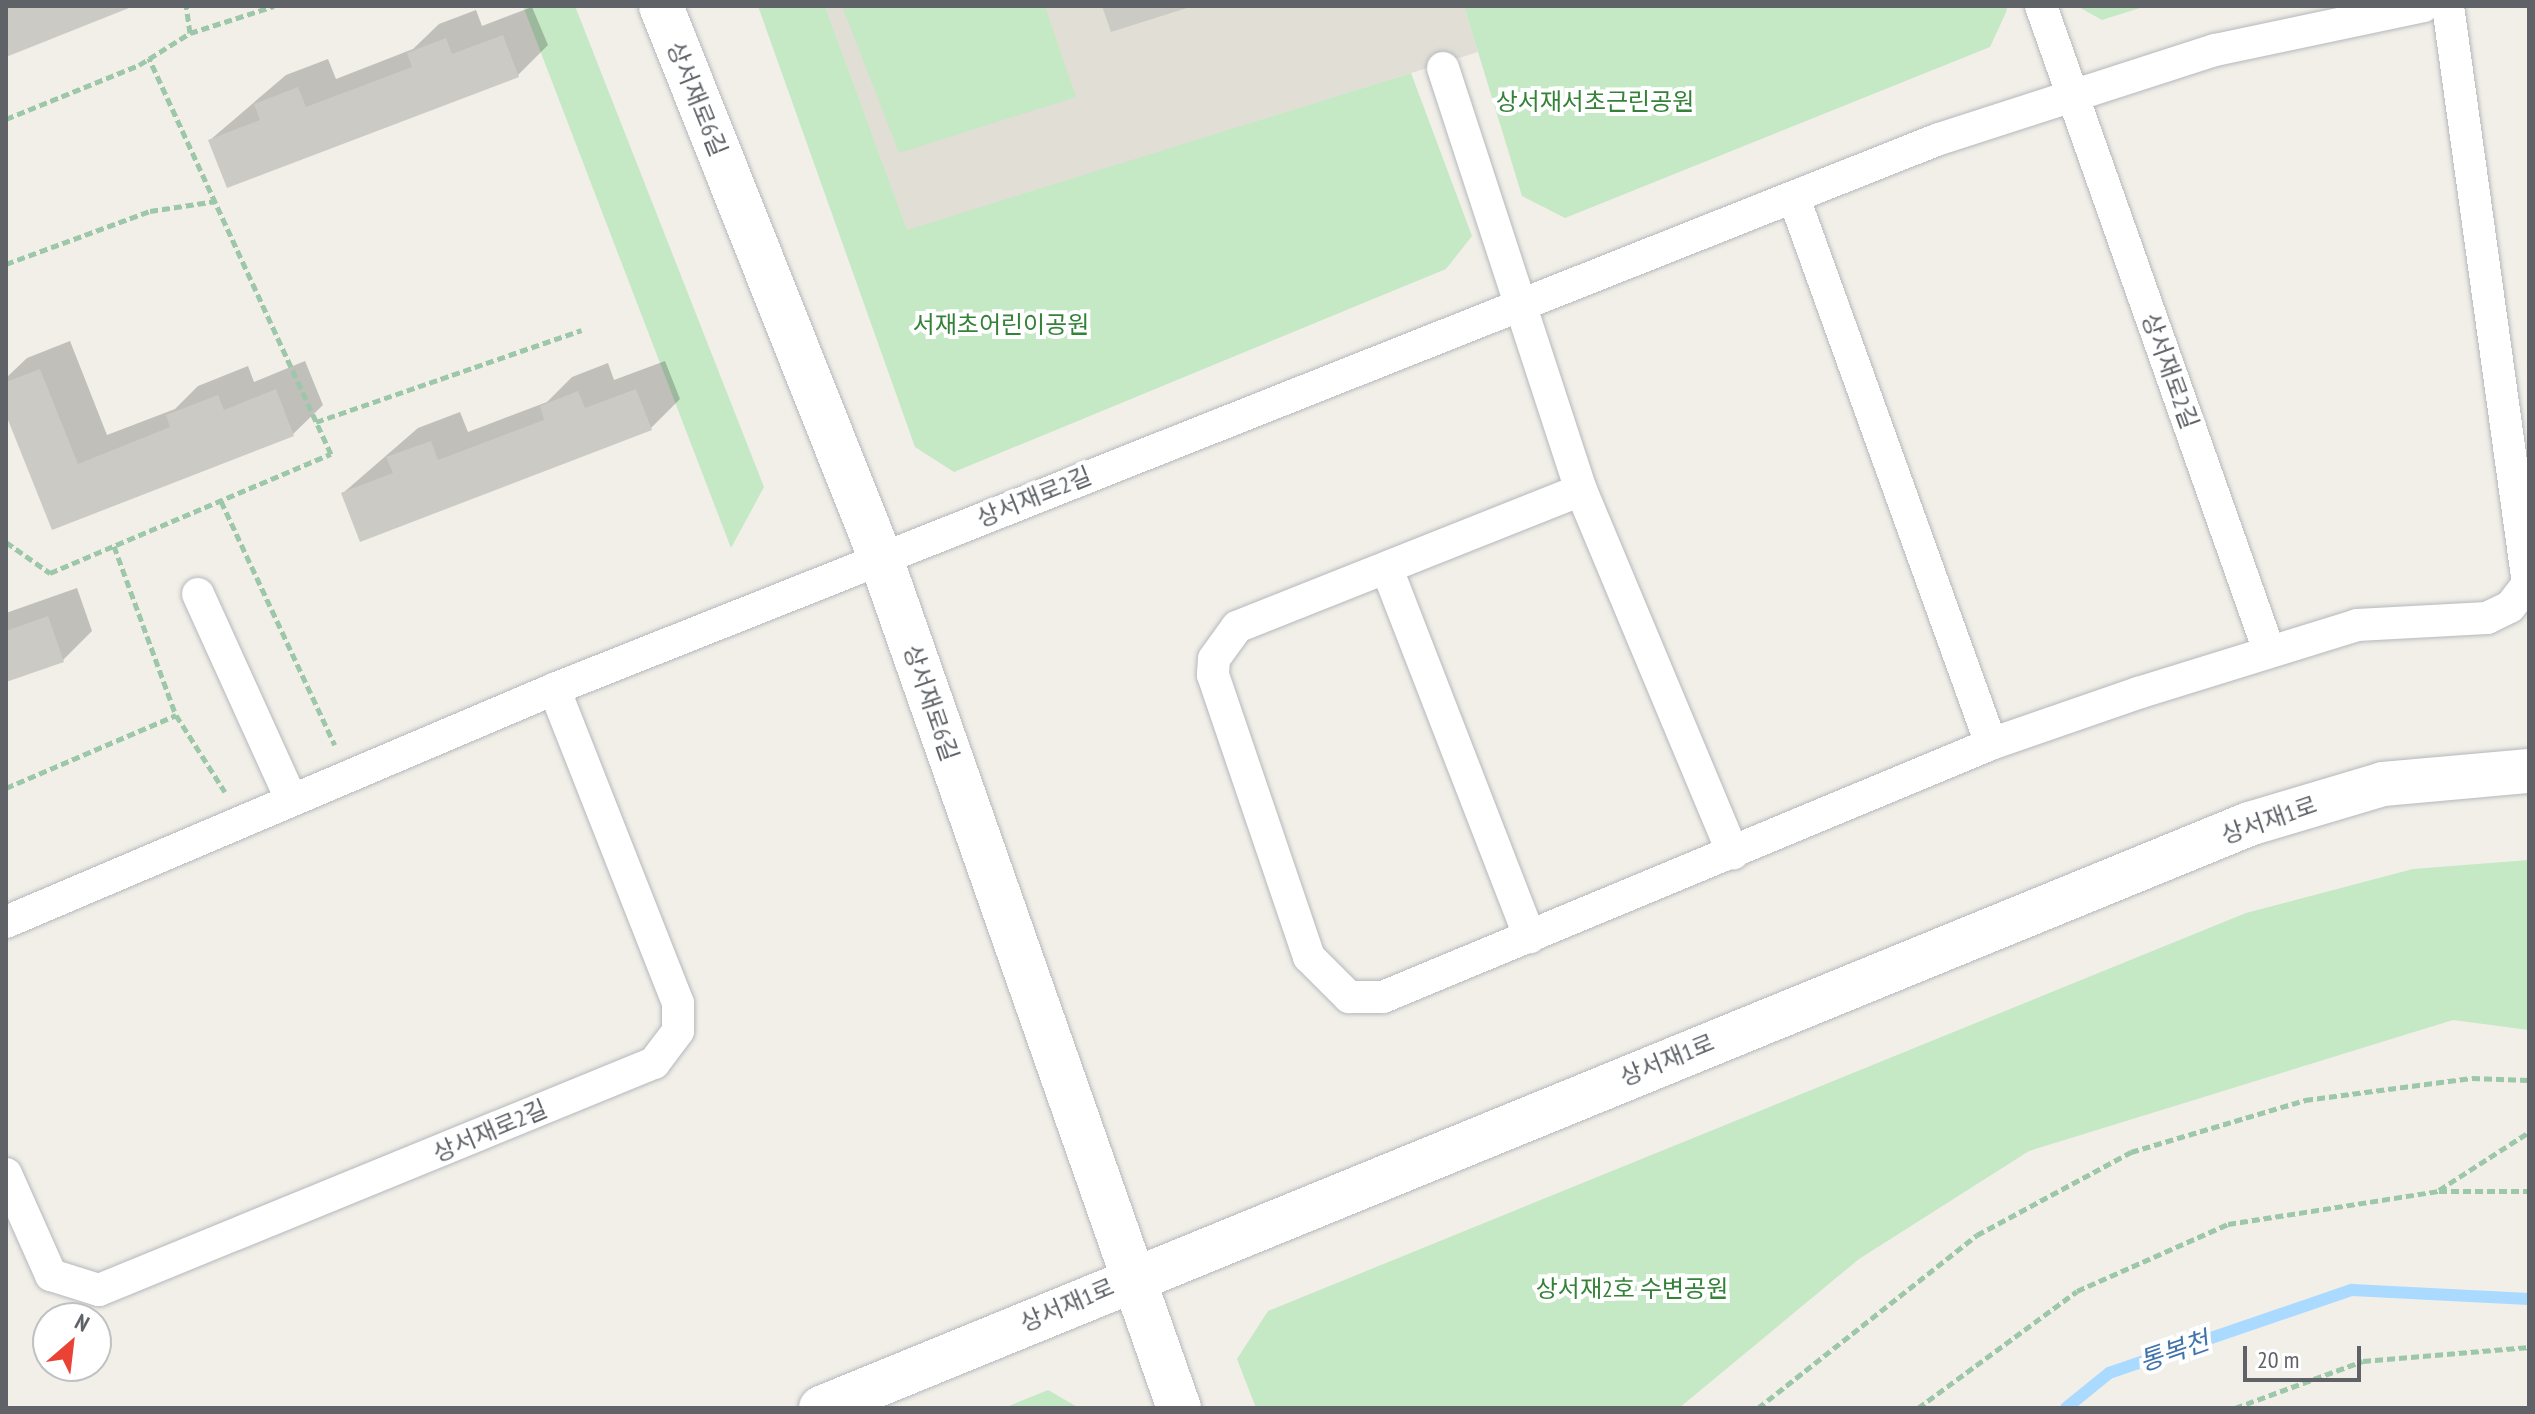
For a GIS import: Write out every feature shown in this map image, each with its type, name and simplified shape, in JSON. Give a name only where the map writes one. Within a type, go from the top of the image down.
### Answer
[{"type":"street","name":"상서재로6길","points":[[661,6],[881,559],[1130,1278],[1179,1408]]},
{"type":"street","points":[[2041,6],[2071,92]]},
{"type":"street","name":"상서재로2길","points":[[6,922],[554,689],[1514,303],[2071,92],[2215,50],[2423,6]]},
{"type":"street","points":[[1581,490],[1237,627],[1214,659],[1213,675],[1309,957],[1329,981],[1349,997],[1383,997],[1733,854],[1991,744],[2269,651],[2357,625],[2487,618],[2510,607],[2528,584],[2448,6]]},
{"type":"street","points":[[1443,68],[1514,303],[1581,490],[1733,854]]},
{"type":"street","name":"상서재로2길","points":[[2071,92],[2269,651]]},
{"type":"street","points":[[1794,198],[1991,744]]},
{"type":"street","points":[[1387,569],[1530,937]]},
{"type":"street","points":[[198,594],[291,799]]},
{"type":"street","name":"상서재로2길","points":[[6,1174],[51,1275],[99,1290],[654,1063],[678,1031],[678,1003],[554,689]]},
{"type":"street","name":"상서재1로","points":[[821,1408],[1130,1278],[2249,824],[2383,784],[2529,771]]},
{"type":"path","points":[[186,6],[190,33]]},
{"type":"path","points":[[6,119],[149,58],[190,33],[274,6]]},
{"type":"path","points":[[6,542],[50,573],[331,454],[149,58]]},
{"type":"path","points":[[6,264],[150,211],[216,201]]},
{"type":"path","points":[[316,422],[581,330]]},
{"type":"path","points":[[221,501],[349,775]]},
{"type":"path","points":[[114,546],[176,715],[243,820]]},
{"type":"path","points":[[6,788],[176,715]]},
{"type":"path","points":[[1758,1408],[1977,1235],[2131,1152],[2305,1100],[2472,1078],[2529,1080]]},
{"type":"path","points":[[2439,1191],[2529,1132]]},
{"type":"path","points":[[1918,1408],[2077,1291],[2228,1224],[2439,1191],[2529,1191]]},
{"type":"path","points":[[2235,1408],[2363,1361],[2529,1347]]},
{"type":"shaded area","points":[[825,6],[1464,6],[1478,52],[907,231]]},
{"type":"green space","points":[[523,6],[575,6],[764,487],[731,548]]},
{"type":"green space","name":"서재초어린이공원","points":[[758,6],[825,6],[907,230],[1411,73],[1472,236],[1446,269],[954,472],[915,447]]},
{"type":"green space","points":[[842,6],[1045,6],[1076,97],[899,153]]},
{"type":"green space","name":"상서재서초근린공원","points":[[1464,6],[2006,6],[2007,10],[1990,47],[1565,218],[1522,196]]},
{"type":"green space","points":[[2077,6],[2146,6],[2102,20]]},
{"type":"green space","name":"상서재2호 수변공원","points":[[2529,860],[2529,1030],[2453,1020],[2029,1151],[1859,1259],[1679,1408],[1256,1408],[1237,1359],[1268,1311],[2246,913],[2413,869]]},
{"type":"green space","points":[[1048,1390],[1079,1408],[1004,1408]]},
{"type":"building","points":[[6,6],[134,6],[6,57]]},
{"type":"building","points":[[1102,6],[1190,6],[1190,7],[1111,32]]},
{"type":"building","points":[[503,35],[519,77],[227,188],[208,140],[260,120],[254,104],[298,87],[306,107],[412,67],[407,53],[446,38],[452,54]]},
{"type":"building","points":[[40,369],[78,464],[170,427],[166,415],[218,395],[224,410],[276,389],[294,436],[52,530],[6,415],[6,382]]},
{"type":"building","points":[[636,389],[652,430],[360,542],[341,493],[393,473],[386,457],[431,441],[438,460],[544,420],[540,406],[578,391],[585,408]]},
{"type":"building","points":[[48,616],[64,662],[6,682],[6,631]]},
{"type":"waterway","name":"통복천","points":[[2066,1408],[2109,1373],[2352,1290],[2529,1299]]}]
